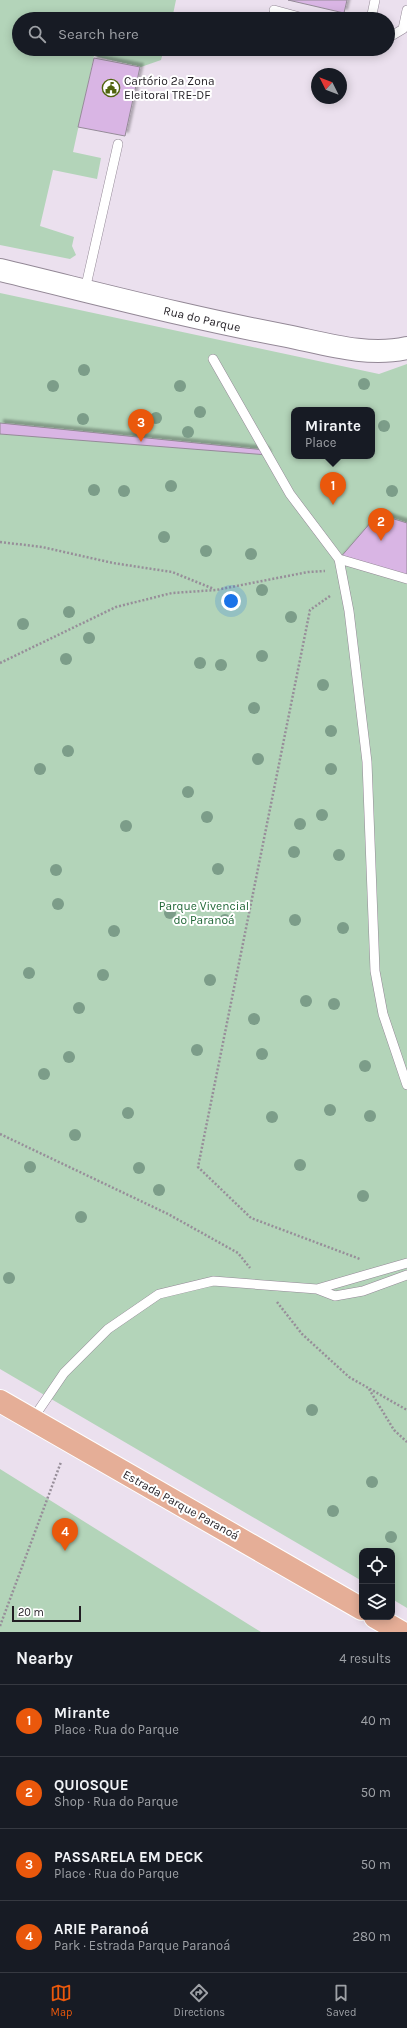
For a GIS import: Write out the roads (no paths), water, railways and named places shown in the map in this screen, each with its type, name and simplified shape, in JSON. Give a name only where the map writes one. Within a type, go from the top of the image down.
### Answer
[{"type":"main road","name":"Estrada Parque Paranoá","points":[[0,1401],[32,1421],[359,1607]]},
{"type":"main road","points":[[380,1620],[401,1632]]},
{"type":"street","name":"Rua do Parque","points":[[0,270],[205,320],[358,350],[397,350],[407,348]]},
{"type":"lane","points":[[372,12],[375,0]]},
{"type":"lane","points":[[274,10],[281,12]]},
{"type":"lane","points":[[395,34],[403,29],[407,10]]},
{"type":"lane","points":[[86,290],[118,144]]},
{"type":"lane","points":[[212,359],[290,494],[338,559],[349,611],[367,762],[375,971],[383,1014],[407,1085]]},
{"type":"lane","points":[[338,559],[407,579]]},
{"type":"lane","points":[[317,1290],[389,1270],[407,1263]]},
{"type":"lane","points":[[32,1421],[64,1374],[108,1329],[159,1294],[213,1281],[317,1290],[335,1296],[363,1291],[407,1275]]},
{"type":"place","name":"Cartório 2ª Zona Eleitoral TRE-DF","points":[[111,88]]},
{"type":"place","name":"PASSARELA EM DECK","points":[[141,442]]},
{"type":"place","name":"Mirante","points":[[333,505]]},
{"type":"place","name":"QUIOSQUE","points":[[381,541]]},
{"type":"place","name":"ARIE Paranoá","points":[[65,1551]]},
{"type":"park label","name":"Parque Vivencial do Paranoá","points":[[204,913]]}]
